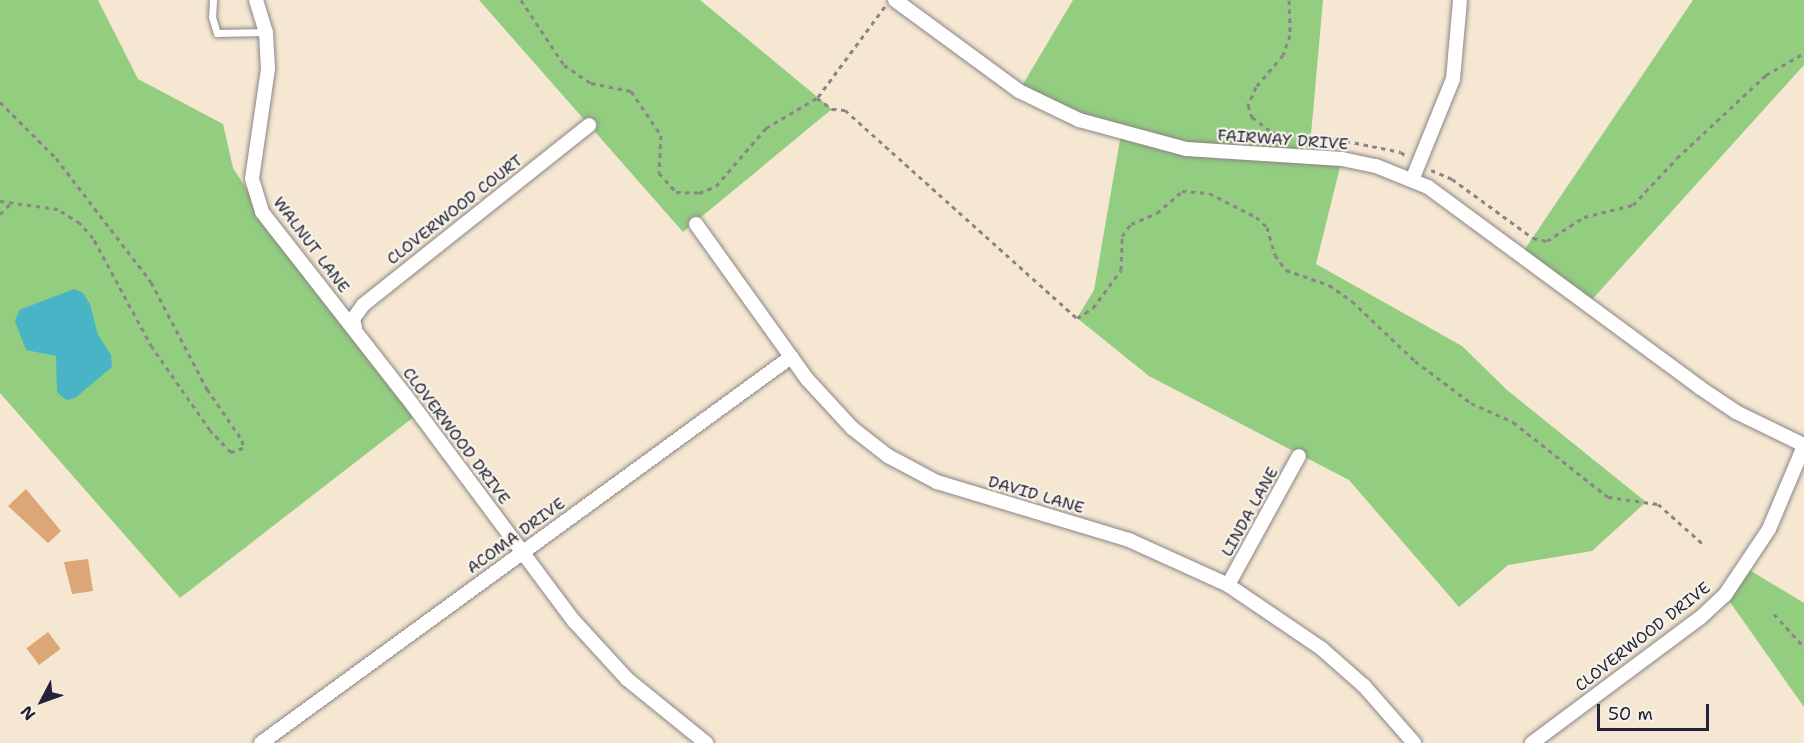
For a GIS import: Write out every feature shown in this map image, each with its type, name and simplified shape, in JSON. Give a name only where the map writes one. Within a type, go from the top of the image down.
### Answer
[{"type":"street","name":"WALNUT LANE","points":[[256,0],[267,32],[268,69],[254,144],[254,190],[268,222],[355,328]]},
{"type":"street","name":"FAIRWAY DRIVE","points":[[895,0],[1019,91],[1079,120],[1164,145],[1219,153],[1342,159],[1412,180],[1448,200],[1699,387],[1756,423],[1804,446]]},
{"type":"street","points":[[1412,180],[1453,79],[1460,0]]},
{"type":"street","name":"CLOVERWOOD COURT","points":[[355,328],[353,319],[363,305],[589,125]]},
{"type":"street","name":"DAVID LANE","points":[[696,224],[791,357],[852,428],[907,467],[958,490],[1130,540],[1228,585],[1322,649],[1364,686],[1414,743]]},
{"type":"street","name":"CLOVERWOOD DRIVE","points":[[355,328],[522,552],[611,663],[706,743]]},
{"type":"street","name":"ACOMA DRIVE","points":[[261,743],[791,357]]},
{"type":"street","name":"CLOVERWOOD DRIVE","points":[[1532,743],[1700,618],[1725,595],[1769,529],[1804,446]]},
{"type":"street","name":"LINDA LANE","points":[[1228,585],[1299,456]]},
{"type":"lane","points":[[213,0],[212,17],[217,33],[267,32]]},
{"type":"path","points":[[521,0],[564,65],[591,83],[631,91],[661,135],[659,173],[676,192],[699,193],[716,186],[766,128],[817,98],[890,0]]},
{"type":"path","points":[[1289,0],[1290,35],[1283,55],[1256,87],[1248,105],[1252,117],[1272,132],[1288,137],[1337,139],[1401,152],[1406,157]]},
{"type":"path","points":[[1431,170],[1452,179],[1533,238],[1547,241],[1584,217],[1633,206],[1677,158],[1766,75],[1804,53]]},
{"type":"path","points":[[817,98],[832,109],[845,111],[1077,318],[1093,308],[1121,270],[1122,236],[1131,224],[1157,213],[1182,191],[1209,194],[1256,217],[1267,226],[1275,255],[1286,270],[1329,285],[1352,301],[1415,362],[1471,403],[1513,422],[1608,497],[1658,504],[1703,544]]},
{"type":"path","points":[[0,102],[56,158],[151,282],[207,389],[242,440],[243,448],[231,452],[210,430],[152,347],[93,238],[80,223],[58,209],[0,201]]},
{"type":"path","points":[[0,214],[10,204]]},
{"type":"path","points":[[1774,614],[1804,647]]},
{"type":"green space","points":[[0,0],[98,0],[138,79],[223,124],[233,168],[268,222],[419,413],[180,598],[0,393]]},
{"type":"green space","points":[[479,0],[700,0],[832,109],[683,232]]},
{"type":"green space","points":[[1073,0],[1323,0],[1309,157],[1342,159],[1316,264],[1462,346],[1507,390],[1646,502],[1592,551],[1508,565],[1459,607],[1349,480],[1149,376],[1077,318],[1094,290],[1121,134],[1019,91]]},
{"type":"green space","points":[[1693,0],[1804,0],[1804,65],[1588,304],[1521,255]]},
{"type":"green space","points":[[1746,568],[1804,603],[1804,707],[1725,595]]},
{"type":"water","points":[[74,289],[83,293],[90,304],[98,335],[111,355],[112,367],[75,398],[66,400],[57,392],[56,356],[26,350],[15,321],[19,310]]},
{"type":"building","points":[[26,489],[61,531],[48,543],[8,506]]},
{"type":"building","points":[[88,559],[93,591],[72,594],[64,562]]},
{"type":"building","points":[[48,632],[61,649],[39,665],[26,648]]}]
